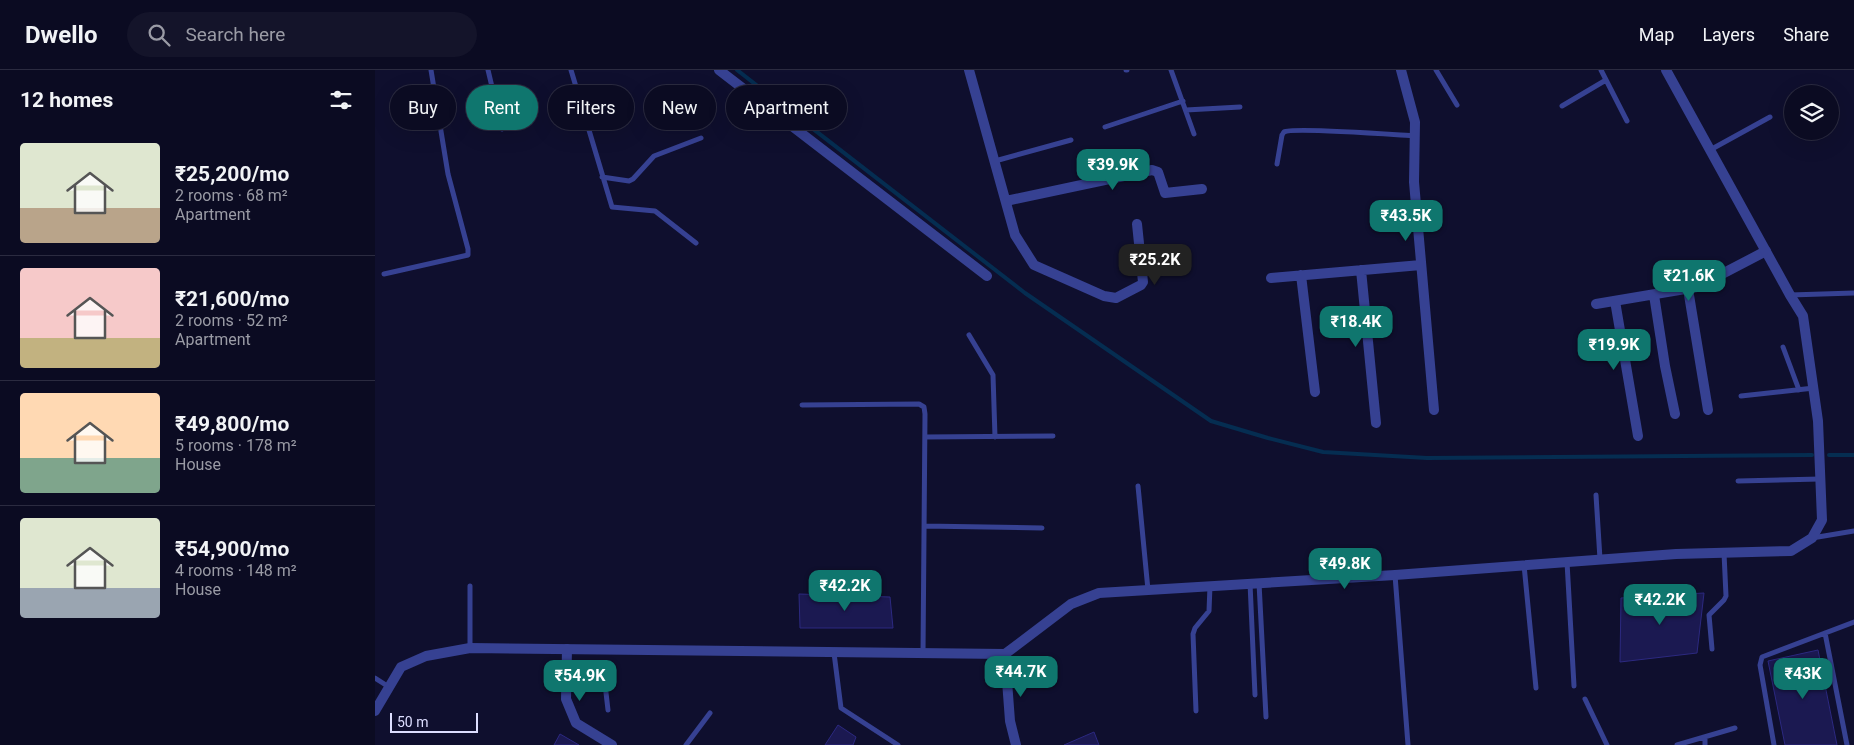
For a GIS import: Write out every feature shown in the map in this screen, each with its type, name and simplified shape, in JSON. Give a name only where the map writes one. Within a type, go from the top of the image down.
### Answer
[{"type":"street","points":[[719,70],[987,276]]},
{"type":"street","points":[[969,70],[1015,235],[1034,265],[1110,298],[1123,294],[1141,285],[1143,282],[1137,224]]},
{"type":"street","points":[[1401,70],[1415,122],[1413,175],[1434,410]]},
{"type":"street","points":[[375,711],[401,667],[426,656],[470,648],[1005,654],[1071,604],[1099,593],[1395,575],[1524,564],[1791,551],[1811,538],[1822,520],[1819,421],[1803,316],[1666,70]]},
{"type":"street","points":[[1005,201],[1152,170],[1158,172],[1165,193],[1202,189]]},
{"type":"street","points":[[1596,304],[1688,289],[1705,283],[1766,251]]},
{"type":"street","points":[[1271,278],[1421,265]]},
{"type":"street","points":[[1361,270],[1376,423]]},
{"type":"street","points":[[1301,275],[1315,392]]},
{"type":"street","points":[[1688,289],[1708,410]]},
{"type":"street","points":[[1655,295],[1665,366],[1675,414]]},
{"type":"street","points":[[1615,301],[1638,436]]},
{"type":"street","points":[[567,649],[566,699],[576,723],[612,745]]},
{"type":"street","points":[[1005,654],[1010,721],[1016,745]]},
{"type":"lane","points":[[384,274],[468,255],[448,174],[431,70]]},
{"type":"lane","points":[[488,70],[492,85]]},
{"type":"lane","points":[[571,70],[611,207],[655,211],[696,243]]},
{"type":"lane","points":[[1171,70],[1194,134]]},
{"type":"lane","points":[[1436,70],[1457,105]]},
{"type":"lane","points":[[1601,70],[1627,121]]},
{"type":"lane","points":[[1561,106],[1606,80]]},
{"type":"lane","points":[[1105,127],[1183,101]]},
{"type":"lane","points":[[1186,110],[1240,107]]},
{"type":"lane","points":[[1710,150],[1770,116]]},
{"type":"lane","points":[[1277,164],[1282,135],[1285,132],[1313,130],[1415,136]]},
{"type":"lane","points":[[602,177],[629,181],[633,179],[653,156],[701,138]]},
{"type":"lane","points":[[994,162],[1071,140]]},
{"type":"lane","points":[[1790,295],[1854,293]]},
{"type":"lane","points":[[969,335],[993,375],[995,437]]},
{"type":"lane","points":[[1783,347],[1799,390]]},
{"type":"lane","points":[[1741,396],[1813,388]]},
{"type":"lane","points":[[802,405],[919,404],[923,406],[925,414],[923,654]]},
{"type":"lane","points":[[925,437],[1053,436]]},
{"type":"lane","points":[[1738,481],[1821,479]]},
{"type":"lane","points":[[1139,486],[1148,590]]},
{"type":"lane","points":[[1596,494],[1600,560]]},
{"type":"lane","points":[[924,526],[1042,528]]},
{"type":"lane","points":[[1811,538],[1854,531]]},
{"type":"lane","points":[[1712,649],[1709,615],[1724,600],[1725,596],[1724,553]]},
{"type":"lane","points":[[1567,562],[1574,686]]},
{"type":"lane","points":[[1524,564],[1536,688]]},
{"type":"lane","points":[[1395,575],[1407,745]]},
{"type":"lane","points":[[1255,583],[1255,695]]},
{"type":"lane","points":[[1255,583],[1266,717]]},
{"type":"lane","points":[[470,586],[470,648]]},
{"type":"lane","points":[[1196,711],[1193,634],[1195,628],[1209,611],[1210,586]]},
{"type":"lane","points":[[1774,745],[1760,660],[1854,622]]},
{"type":"lane","points":[[1825,633],[1847,745]]},
{"type":"lane","points":[[834,653],[841,708],[898,745]]},
{"type":"lane","points":[[375,678],[389,687]]},
{"type":"lane","points":[[566,682],[605,684],[608,710]]},
{"type":"lane","points":[[1585,699],[1607,745]]},
{"type":"lane","points":[[685,745],[710,713]]},
{"type":"lane","points":[[1677,745],[1735,728]]},
{"type":"lane","points":[[1705,736],[1705,745]]},
{"type":"building","points":[[1704,593],[1697,653],[1620,662],[1621,598]]},
{"type":"building","points":[[799,594],[890,597],[893,628],[800,628]]},
{"type":"building","points":[[1818,650],[1837,745],[1785,745],[1768,661]]},
{"type":"building","points":[[838,725],[856,737],[853,745],[825,745]]},
{"type":"building","points":[[1094,732],[1099,745],[1064,745]]},
{"type":"building","points":[[560,734],[579,745],[554,745]]},
{"type":"waterway","points":[[737,70],[1025,293],[1211,421],[1323,452],[1427,458],[1812,455]]},
{"type":"waterway","points":[[1829,455],[1854,455]]}]
